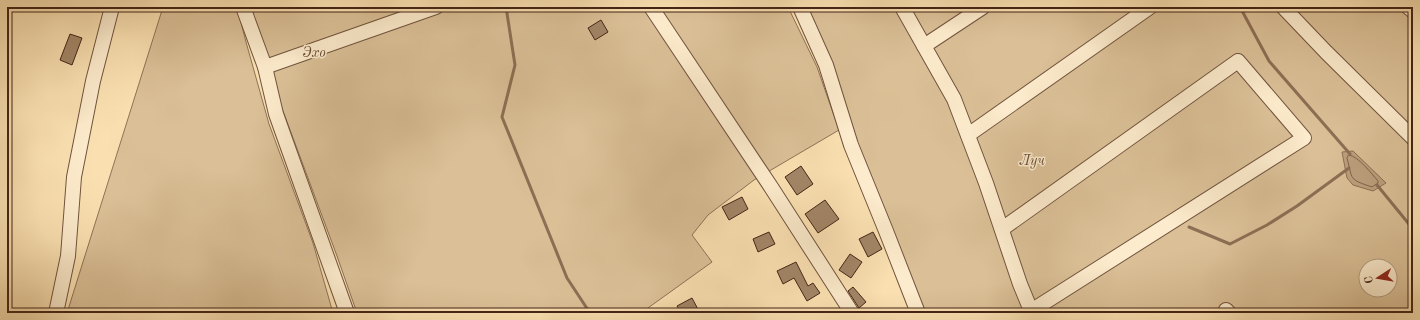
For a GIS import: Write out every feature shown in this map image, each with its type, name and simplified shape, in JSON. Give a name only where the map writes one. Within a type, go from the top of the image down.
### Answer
[{"type":"street","points":[[56,313],[68,256],[74,177],[93,81],[112,7]]},
{"type":"street","points":[[243,7],[265,67],[276,114],[347,313]]},
{"type":"street","points":[[265,67],[436,7]]},
{"type":"street","points":[[651,7],[771,186],[852,313]]},
{"type":"street","points":[[800,7],[826,65],[851,146],[918,313]]},
{"type":"street","points":[[902,7],[954,99],[986,183],[1020,284],[1032,312],[1304,138],[1238,61],[1002,229]]},
{"type":"street","points":[[924,46],[983,7]]},
{"type":"street","points":[[968,135],[1150,7]]},
{"type":"street","points":[[1283,7],[1413,138]]},
{"type":"street","points":[[1408,7],[1413,11]]},
{"type":"green space","points":[[163,7],[237,7],[269,124],[313,243],[333,313],[67,313]]},
{"type":"green space","name":"Эхо","points":[[249,7],[788,7],[817,67],[839,130],[754,180],[708,215],[692,235],[712,262],[641,313],[357,313],[283,111]]},
{"type":"green space","name":"Луч","points":[[806,7],[1413,7],[1413,313],[924,313],[856,146]]},
{"type":"water","points":[[1353,151],[1386,183],[1373,191],[1353,185],[1347,178],[1342,152]]},
{"type":"building","points":[[601,20],[608,32],[595,40],[588,28]]},
{"type":"building","points":[[70,34],[82,38],[72,65],[60,60]]},
{"type":"building","points":[[801,166],[813,184],[797,195],[785,177]]},
{"type":"building","points":[[742,197],[748,209],[729,220],[722,207]]},
{"type":"building","points":[[825,200],[839,219],[818,233],[805,214]]},
{"type":"building","points":[[769,232],[775,244],[758,252],[753,239]]},
{"type":"building","points":[[873,232],[882,249],[868,257],[859,239]]},
{"type":"building","points":[[850,254],[862,262],[851,278],[839,270]]},
{"type":"building","points":[[796,262],[808,286],[813,283],[820,293],[807,301],[794,278],[783,284],[777,271]]},
{"type":"building","points":[[853,287],[866,302],[859,308],[848,291]]},
{"type":"building","points":[[692,298],[700,313],[681,313],[677,306]]},
{"type":"waterway","points":[[506,7],[515,65],[502,117],[567,278],[590,313]]},
{"type":"waterway","points":[[1240,7],[1269,61],[1350,154]]},
{"type":"waterway","points":[[1189,227],[1230,244],[1267,225],[1297,206],[1349,168]]},
{"type":"waterway","points":[[1377,185],[1413,229]]}]
